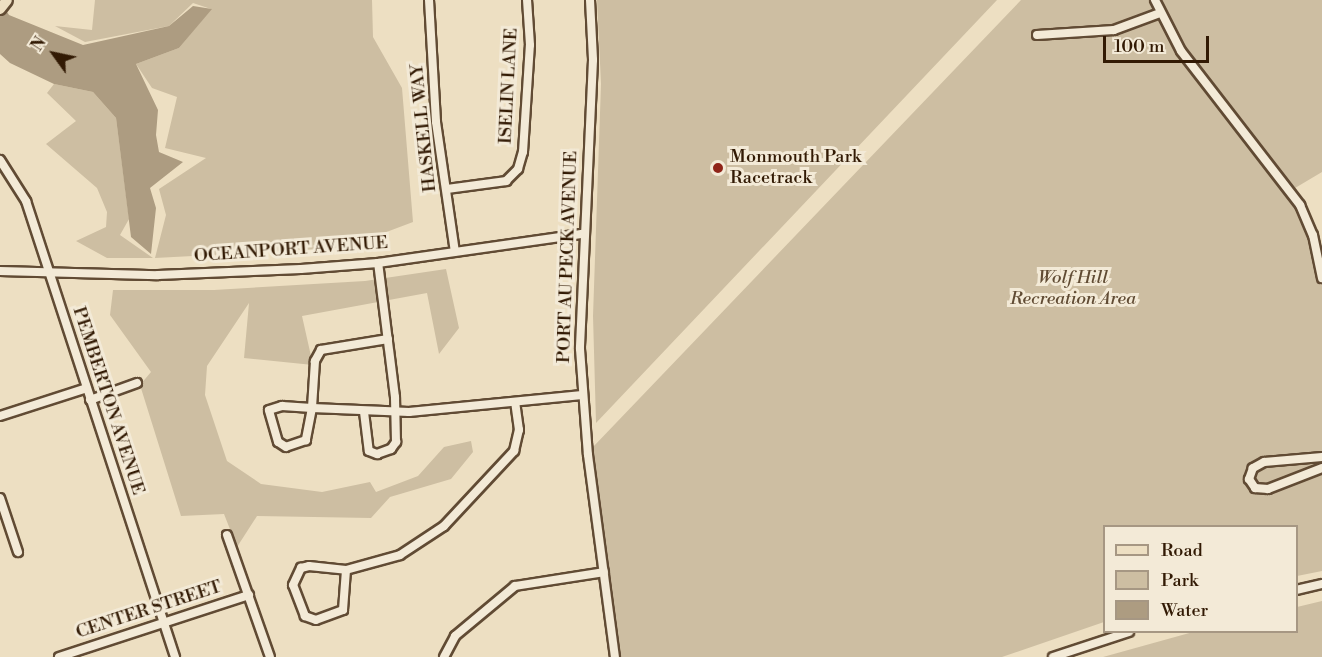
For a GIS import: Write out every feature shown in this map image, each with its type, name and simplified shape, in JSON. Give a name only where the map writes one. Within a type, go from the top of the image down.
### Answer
[{"type":"street","name":"HASKELL WAY","points":[[429,0],[436,122],[455,252]]},
{"type":"street","name":"ISELIN LANE","points":[[447,189],[506,181],[518,169],[523,153],[530,45],[527,0]]},
{"type":"street","name":"PORT AU PECK AVENUE","points":[[590,0],[591,102],[583,234],[582,395],[615,657]]},
{"type":"street","points":[[1155,0],[1181,51],[1300,205],[1313,235],[1322,278]]},
{"type":"street","points":[[1037,35],[1114,30],[1160,13]]},
{"type":"street","name":"PEMBERTON AVENUE","points":[[0,160],[22,192],[174,657]]},
{"type":"street","name":"OCEANPORT AVENUE","points":[[0,271],[205,274],[378,263],[583,234]]},
{"type":"street","points":[[364,412],[366,443],[369,451],[377,454],[395,446],[396,412],[378,263]]},
{"type":"street","points":[[388,339],[321,350],[315,368],[312,408],[306,440],[280,445],[270,421],[271,408],[312,408],[396,412],[582,395]]},
{"type":"street","points":[[90,400],[137,383]]},
{"type":"street","points":[[0,416],[87,388]]},
{"type":"street","points":[[346,570],[346,607],[316,620],[308,619],[293,585],[301,568],[346,570],[388,560],[435,533],[512,454],[519,435],[515,402]]},
{"type":"street","points":[[1322,457],[1264,462],[1253,468],[1249,479],[1255,488],[1268,489],[1322,468]]},
{"type":"street","points":[[0,498],[18,552]]},
{"type":"street","points":[[227,535],[270,657]]},
{"type":"street","points":[[444,657],[455,636],[515,586],[604,572]]},
{"type":"street","points":[[1298,590],[1322,584]]},
{"type":"street","name":"CENTER STREET","points":[[59,657],[249,595]]},
{"type":"street","points":[[1053,657],[1126,633]]},
{"type":"green space","points":[[95,0],[372,0],[373,37],[402,88],[413,222],[344,248],[155,258],[166,215],[159,189],[206,158],[165,148],[177,97],[152,88],[136,64],[179,48],[211,9],[193,3],[169,26],[85,42],[55,26],[92,30]]},
{"type":"green space","name":"Monmouth Park Racetrack","points":[[597,0],[997,0],[596,423],[593,316],[601,84]]},
{"type":"green space","name":"Wolf Hill Recreation Area","points":[[1021,0],[1322,0],[1322,172],[1290,191],[1309,226],[1322,286],[1322,571],[1298,576],[1298,525],[1103,525],[1103,622],[1002,657],[621,657],[593,447]]},
{"type":"green space","points":[[54,84],[93,92],[116,118],[129,219],[120,235],[153,258],[107,258],[76,241],[106,227],[107,212],[97,188],[46,144],[76,121],[47,93]]},
{"type":"green space","points":[[446,269],[459,328],[439,354],[427,293],[302,316],[313,365],[244,358],[249,303],[207,366],[205,395],[227,461],[261,484],[322,492],[370,482],[376,492],[418,476],[444,447],[471,441],[473,452],[451,479],[390,497],[371,518],[257,516],[237,547],[224,514],[181,516],[140,385],[151,372],[110,315],[113,290],[214,290],[365,281]]},
{"type":"green space","points":[[1322,601],[1322,657],[1103,657],[1189,633],[1298,633],[1298,607]]},
{"type":"water","points":[[0,1],[9,15],[83,45],[169,26],[193,6],[212,9],[179,48],[136,64],[158,110],[156,135],[159,152],[183,162],[150,188],[156,208],[151,254],[131,237],[116,118],[93,92],[54,84],[10,63],[0,54]]},
{"type":"place","name":"Monmouth Park Racetrack","points":[[718,168]]}]
